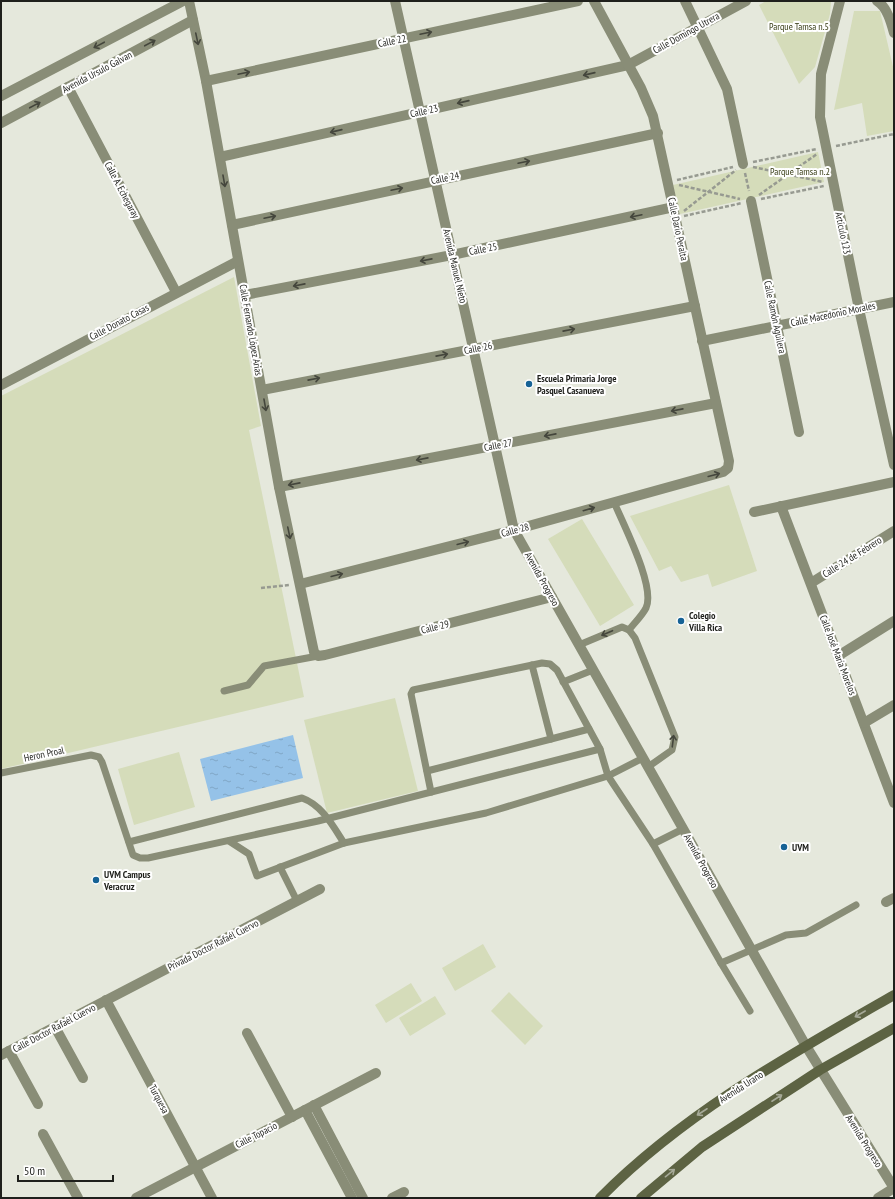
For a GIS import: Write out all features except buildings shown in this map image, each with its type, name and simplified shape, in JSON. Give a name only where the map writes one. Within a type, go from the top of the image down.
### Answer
[{"type":"main road","name":"Avenida Urano","points":[[600,1198],[628,1170],[698,1115],[806,1046],[894,995]]},
{"type":"main road","points":[[641,1198],[702,1147],[820,1070],[894,1028]]},
{"type":"street","points":[[1,96],[183,1]]},
{"type":"street","name":"Calle Fernando López Arias","points":[[189,1],[206,81],[279,487],[314,652],[318,656]]},
{"type":"street","name":"Avenida Manuel Nieto","points":[[395,1],[514,530]]},
{"type":"street","name":"Calle 22","points":[[206,81],[578,1]]},
{"type":"street","name":"Calle Dario Peralta","points":[[594,1],[641,88],[653,116],[658,133],[702,342],[729,460],[728,468]]},
{"type":"street","points":[[685,1],[727,88],[743,164]]},
{"type":"street","name":"Calle Domingo Utrera","points":[[628,65],[746,1]]},
{"type":"street","name":"Artículo 123","points":[[840,1],[822,74],[820,117],[859,309],[894,465]]},
{"type":"street","points":[[877,1],[881,4],[891,22],[894,33]]},
{"type":"street","name":"Avenida Ursulo Galvan","points":[[1,123],[193,20]]},
{"type":"street","name":"Calle 23","points":[[220,157],[628,65]]},
{"type":"street","name":"Calle A. Echegaray","points":[[68,87],[176,292]]},
{"type":"street","name":"Calle 24","points":[[232,225],[658,133]]},
{"type":"street","name":"Calle Ramón Aguilera","points":[[751,201],[799,432]]},
{"type":"street","name":"Calle 25","points":[[245,295],[675,212]]},
{"type":"street","name":"Calle Donato Casas","points":[[1,385],[176,292],[238,261]]},
{"type":"street","name":"Calle Macedonio Morales","points":[[702,342],[894,302]]},
{"type":"street","name":"Calle 26","points":[[262,390],[695,306]]},
{"type":"street","name":"Calle 27","points":[[279,487],[716,403]]},
{"type":"street","name":"Calle 28","points":[[300,584],[514,530],[723,472],[728,468]]},
{"type":"street","points":[[754,512],[894,482]]},
{"type":"street","name":"Calle José María Morelos","points":[[781,506],[893,800]]},
{"type":"street","name":"Avenida Progreso","points":[[514,530],[806,1046],[894,1188]]},
{"type":"street","name":"Calle 24 de Febrero","points":[[811,583],[894,530]]},
{"type":"street","name":"Calle 29","points":[[318,656],[552,597]]},
{"type":"street","points":[[838,656],[894,621]]},
{"type":"street","points":[[864,723],[894,705]]},
{"type":"street","name":"Privada Doctor Rafaél Cuervo","points":[[106,1000],[320,889]]},
{"type":"street","name":"Calle Doctor Rafaél Cuervo","points":[[5,1053],[106,1000]]},
{"type":"street","name":"Turquesa","points":[[106,1000],[212,1198]]},
{"type":"street","points":[[55,1027],[83,1078]]},
{"type":"street","points":[[247,1033],[292,1117]]},
{"type":"street","points":[[5,1053],[38,1104]]},
{"type":"street","name":"Calle Topacio","points":[[136,1198],[376,1073]]},
{"type":"street","points":[[310,1108],[352,1198]]},
{"type":"street","points":[[310,1108],[363,1198]]},
{"type":"street","points":[[43,1134],[78,1198]]},
{"type":"street","points":[[878,1198],[894,1188]]},
{"type":"street","points":[[392,1198],[404,1192]]},
{"type":"lane","points":[[614,502],[646,578],[649,592],[646,607],[629,630]]},
{"type":"lane","points":[[229,841],[249,854],[257,876],[344,843],[486,813],[608,776],[672,750],[675,737],[635,638],[629,630],[622,627],[579,645]]},
{"type":"lane","points":[[224,691],[248,685],[264,666],[318,656]]},
{"type":"lane","points":[[431,792],[411,694],[413,690],[542,663],[550,664],[557,670],[600,749],[608,776],[653,844],[750,1011]]},
{"type":"lane","points":[[532,665],[551,739]]},
{"type":"lane","points":[[563,682],[594,670]]},
{"type":"lane","points":[[427,771],[590,730]]},
{"type":"lane","points":[[344,843],[328,819],[314,804],[302,798],[129,842],[133,855],[140,858],[148,858],[328,819],[600,749]]},
{"type":"lane","name":"Heron Proal","points":[[1,773],[91,754],[99,757],[129,842]]},
{"type":"lane","points":[[653,844],[683,829]]},
{"type":"lane","points":[[280,867],[297,901]]},
{"type":"lane","points":[[721,963],[750,949],[786,935],[806,933],[856,905]]},
{"type":"path","points":[[669,183],[751,201],[826,148],[894,134]]},
{"type":"path","points":[[743,164],[833,184]]},
{"type":"path","points":[[675,212],[709,192],[743,164]]},
{"type":"path","points":[[743,164],[751,201]]},
{"type":"path","points":[[260,588],[300,584]]},
{"type":"green space","name":"Parque Tamsa n.5","points":[[766,1],[831,1],[830,14],[815,67],[799,84],[759,5]]},
{"type":"green space","points":[[854,11],[880,11],[894,71],[894,131],[867,136],[862,103],[834,110]]},
{"type":"green space","name":"Parque Tamsa n.2","points":[[818,152],[824,182],[680,214],[673,185]]},
{"type":"green space","points":[[234,277],[261,426],[249,430],[304,697],[1,769],[1,396]]},
{"type":"green space","points":[[729,485],[757,571],[712,587],[708,574],[681,582],[671,566],[659,571],[630,516]]},
{"type":"green space","points":[[582,519],[634,605],[600,626],[548,539]]},
{"type":"green space","points":[[395,698],[418,791],[327,813],[304,720]]},
{"type":"green space","points":[[179,752],[195,807],[134,825],[118,769]]},
{"type":"green space","points":[[483,944],[496,967],[455,991],[442,968]]},
{"type":"green space","points":[[411,983],[422,1001],[386,1023],[375,1005]]},
{"type":"green space","points":[[509,992],[543,1026],[525,1045],[491,1011]]},
{"type":"green space","points":[[435,996],[446,1014],[410,1036],[399,1018]]},
{"type":"water","points":[[293,735],[303,778],[211,801],[200,759]]},
{"type":"place","name":"Escuela Primaria Jorge Pasquel Casanueva","points":[[529,384]]},
{"type":"place","name":"Colegio Villa Rica","points":[[681,621]]},
{"type":"place","name":"UVM","points":[[784,847]]},
{"type":"place","name":"UVM Campus Veracruz","points":[[96,880]]}]
